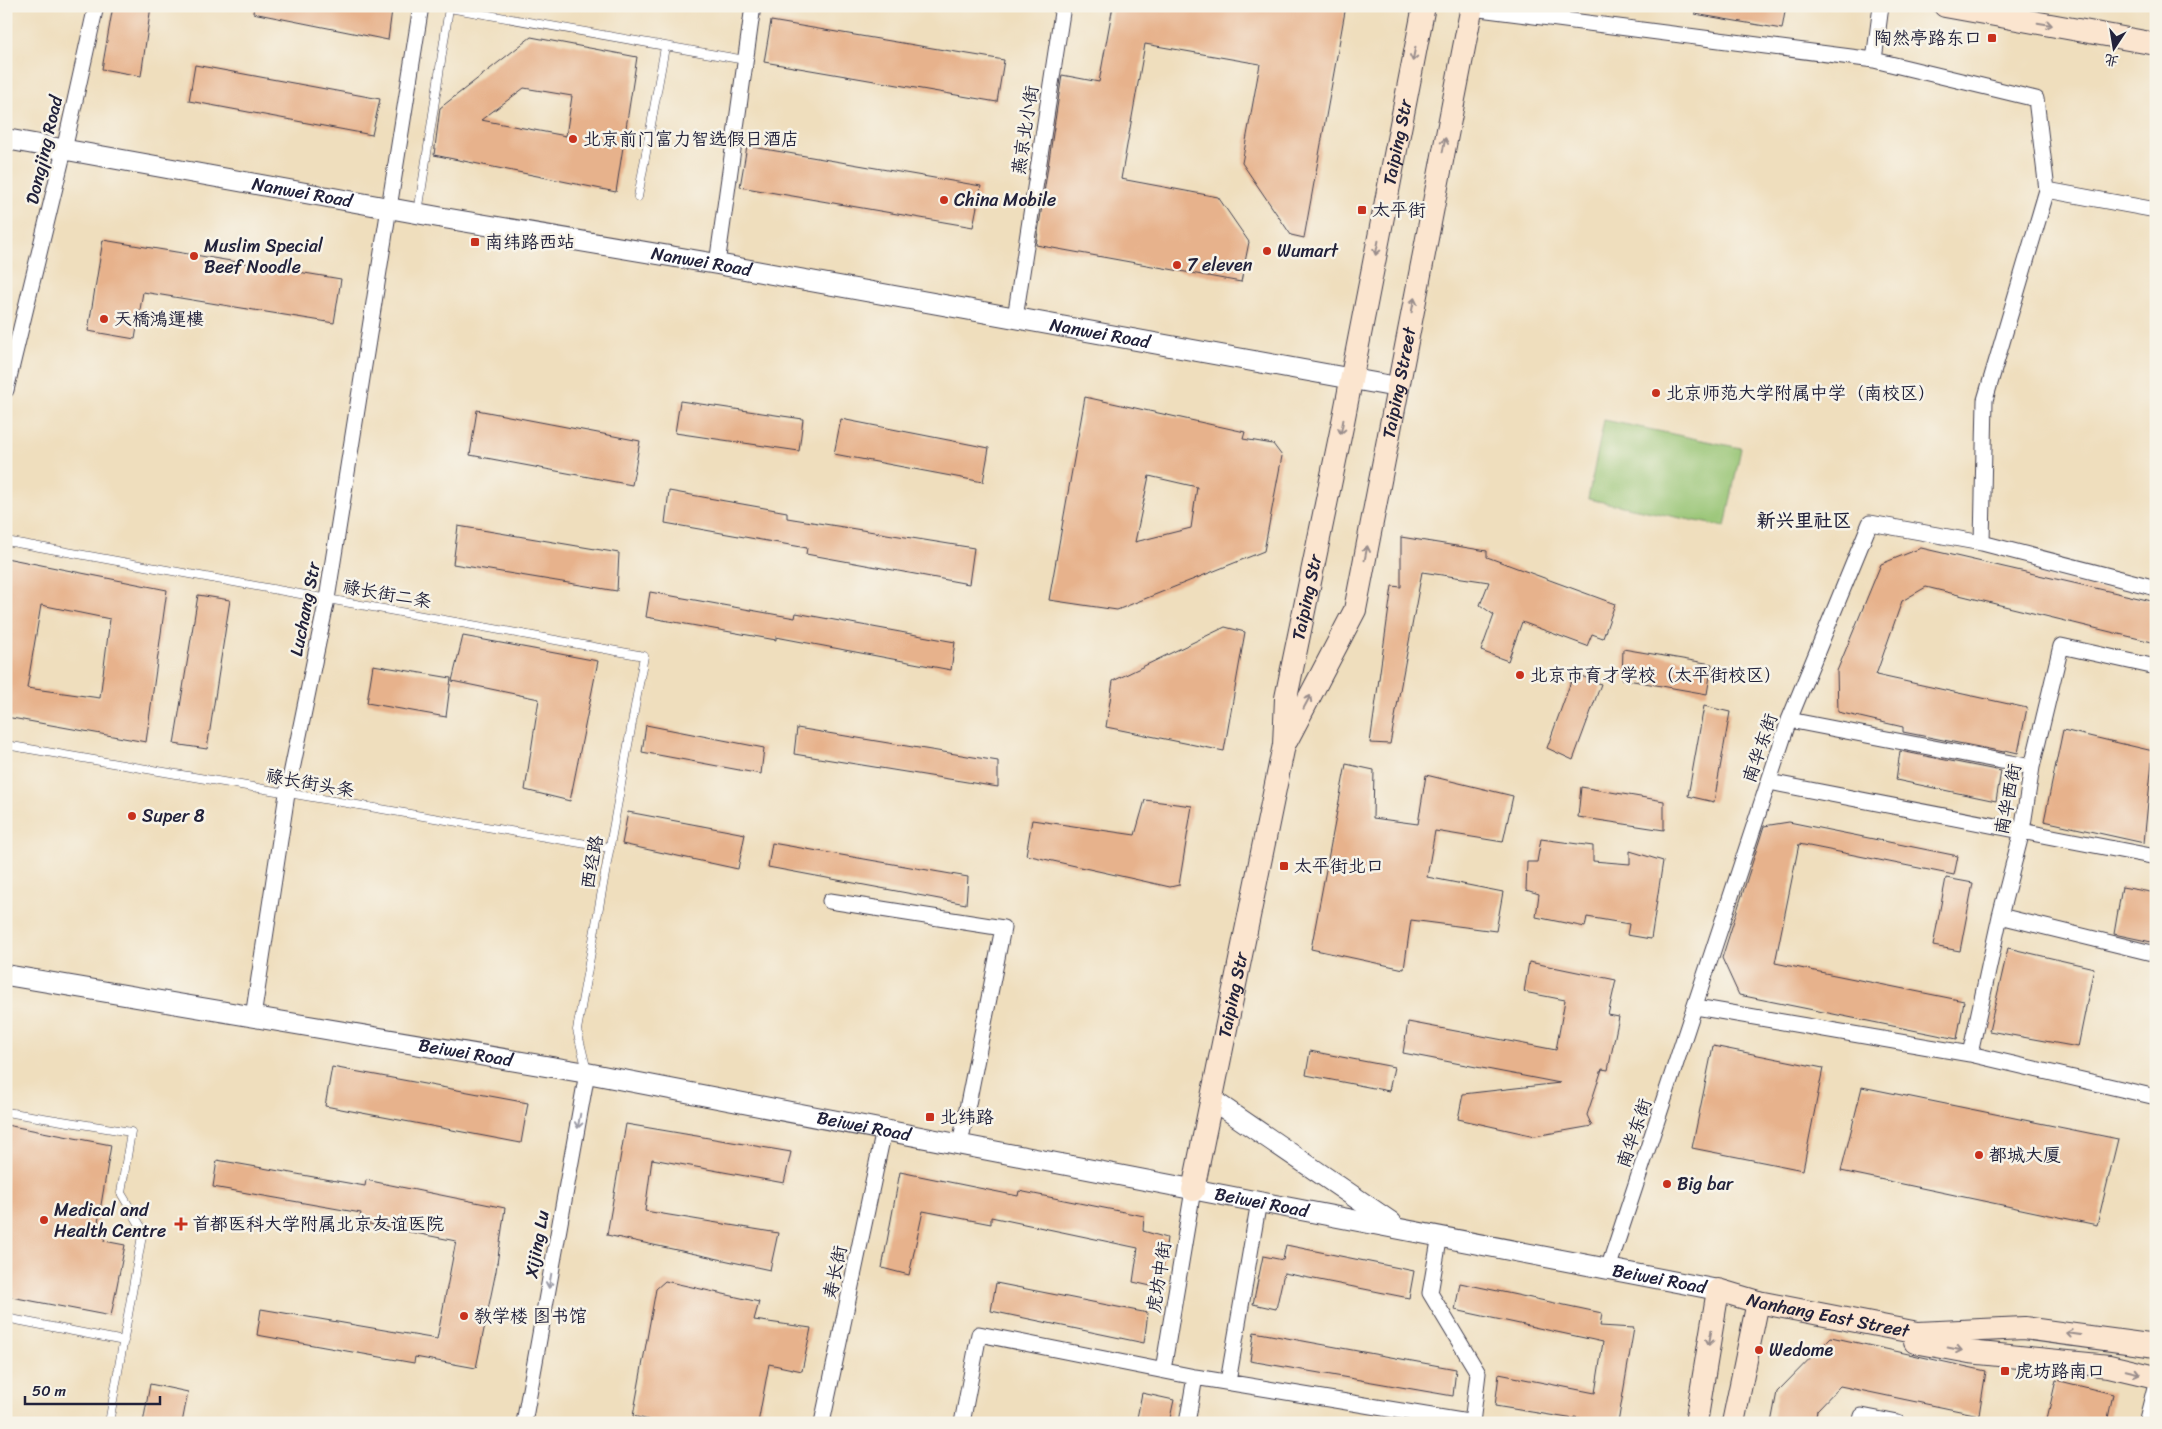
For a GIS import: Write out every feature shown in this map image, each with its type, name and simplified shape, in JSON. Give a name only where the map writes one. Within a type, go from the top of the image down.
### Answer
[{"type":"main road","name":"Taiping Str","points":[[1193,1190],[1284,745],[1286,698],[1352,379],[1424,6]]},
{"type":"main road","points":[[1945,6],[2156,44]]},
{"type":"main road","name":"Taiping Street","points":[[1284,745],[1355,610],[1472,7]]},
{"type":"main road","points":[[1696,1423],[1718,1290],[1758,1302],[1733,1423]]},
{"type":"main road","name":"Nanhang East Street","points":[[1758,1302],[1918,1333],[2024,1328],[2156,1346]]},
{"type":"main road","name":"Nanhang East Street","points":[[1758,1302],[1766,1313],[1969,1352],[2109,1366],[2156,1377]]},
{"type":"street","name":"Dongjing Road","points":[[6,390],[11,348],[64,150],[96,6]]},
{"type":"street","name":"Luchang Str","points":[[253,1017],[287,794],[327,599],[421,6]]},
{"type":"street","points":[[717,264],[753,6]]},
{"type":"street","name":"燕京北小街","points":[[1016,318],[1063,6]]},
{"type":"street","points":[[1874,60],[1881,6]]},
{"type":"street","points":[[1472,7],[1874,60],[2036,99],[2047,190],[1985,400],[1982,543]]},
{"type":"street","name":"Nanwei Road","points":[[6,139],[418,214],[717,264],[1397,387]]},
{"type":"street","points":[[2047,190],[2156,210]]},
{"type":"street","name":"南华东街","points":[[1608,1269],[1696,1007],[1789,720],[1870,523],[1982,543],[2156,588]]},
{"type":"street","name":"南华西街","points":[[1970,1054],[2000,916],[2022,831],[2032,767],[2061,646],[2156,667]]},
{"type":"street","points":[[1789,720],[2032,767]]},
{"type":"street","points":[[1769,782],[2156,857]]},
{"type":"street","points":[[830,901],[1003,928],[960,1144]]},
{"type":"street","points":[[2000,916],[2156,954]]},
{"type":"street","name":"Beiwei Road","points":[[6,975],[588,1073],[1193,1190],[1440,1235],[1718,1290]]},
{"type":"street","points":[[1696,1007],[1970,1054],[2156,1097]]},
{"type":"street","name":"Xijing Lu","points":[[524,1423],[588,1073]]},
{"type":"street","points":[[1211,1098],[1399,1228]]},
{"type":"street","name":"寿长街","points":[[822,1423],[884,1130]]},
{"type":"street","name":"虎坊中街","points":[[1163,1370],[1193,1190]]},
{"type":"street","points":[[1228,1382],[1259,1201]]},
{"type":"street","points":[[962,1423],[979,1334],[1195,1377],[1473,1423],[1478,1373],[1430,1293],[1440,1235]]},
{"type":"street","points":[[1187,1423],[1195,1377]]},
{"type":"street","points":[[2146,1423],[2156,1383]]},
{"type":"street","points":[[1860,1423],[1862,1416],[1898,1423]]},
{"type":"lane","points":[[418,214],[449,8],[745,60]]},
{"type":"lane","points":[[638,197],[665,47]]},
{"type":"lane","name":"禄长街二条","points":[[6,541],[644,656]]},
{"type":"lane","name":"西经路","points":[[588,1073],[577,1030],[644,656]]},
{"type":"lane","name":"禄长街头条","points":[[6,745],[610,848]]},
{"type":"lane","points":[[6,1112],[131,1132],[121,1193],[143,1230],[109,1423]]},
{"type":"lane","points":[[6,1318],[124,1341]]},
{"type":"green space","points":[[1604,420],[1741,448],[1725,527],[1588,499]]},
{"type":"building","points":[[113,6],[151,6],[141,76],[102,69]]},
{"type":"building","points":[[254,6],[370,6],[392,10],[388,40],[253,13]]},
{"type":"building","points":[[1113,6],[1346,6],[1304,238],[1291,235],[1242,163],[1260,64],[1145,44],[1121,179],[1218,197],[1249,242],[1241,282],[1036,245],[1062,75],[1099,82]]},
{"type":"building","points":[[1695,6],[1786,6],[1782,29],[1695,14]]},
{"type":"building","points":[[771,21],[1004,60],[997,102],[764,62]]},
{"type":"building","points":[[531,37],[637,57],[616,192],[434,155],[440,108]],"holes":[[[524,88],[572,96],[566,136],[481,120]]]},
{"type":"building","points":[[195,65],[380,99],[372,135],[189,101]]},
{"type":"building","points":[[747,146],[981,186],[973,227],[740,187]]},
{"type":"building","points":[[103,240],[341,279],[334,323],[143,292],[135,339],[88,331]]},
{"type":"building","points":[[1085,397],[1245,432],[1243,439],[1273,444],[1282,456],[1264,551],[1117,610],[1049,600]],"holes":[[[1149,476],[1197,487],[1191,528],[1135,542]]]},
{"type":"building","points":[[680,401],[803,419],[799,451],[675,433]]},
{"type":"building","points":[[477,410],[640,441],[632,485],[470,455]]},
{"type":"building","points":[[841,419],[989,448],[983,482],[834,454]]},
{"type":"building","points":[[669,491],[787,512],[787,518],[974,548],[969,584],[806,554],[807,548],[665,523]]},
{"type":"building","points":[[458,526],[619,553],[617,591],[453,564]]},
{"type":"building","points":[[1401,537],[1487,551],[1487,557],[1615,604],[1603,638],[1592,634],[1587,646],[1522,622],[1508,661],[1481,651],[1494,615],[1480,605],[1489,582],[1422,572],[1390,744],[1370,743],[1392,586],[1401,587]]},
{"type":"building","points":[[1921,548],[2156,602],[2156,643],[1926,587],[1902,601],[1876,675],[2027,708],[2018,753],[2005,750],[2004,752],[1903,732],[1903,727],[1838,712],[1837,671],[1881,564]]},
{"type":"building","points":[[6,558],[167,590],[146,742],[6,717]],"holes":[[[41,605],[110,619],[100,698],[27,688]]]},
{"type":"building","points":[[650,592],[795,618],[796,613],[955,642],[951,670],[776,637],[776,640],[646,617]]},
{"type":"building","points":[[198,595],[230,600],[207,749],[174,744]]},
{"type":"building","points":[[1225,627],[1245,632],[1224,751],[1106,727],[1113,681]]},
{"type":"building","points":[[463,636],[598,661],[570,801],[525,790],[539,699],[452,681]]},
{"type":"building","points":[[1623,649],[1712,664],[1707,694],[1622,679]]},
{"type":"building","points":[[373,665],[451,678],[446,717],[367,703]]},
{"type":"building","points":[[1574,673],[1601,684],[1573,760],[1547,748]]},
{"type":"building","points":[[1704,706],[1730,712],[1714,802],[1688,796]]},
{"type":"building","points":[[646,725],[764,748],[761,774],[642,752]]},
{"type":"building","points":[[797,728],[998,761],[998,787],[794,754]]},
{"type":"building","points":[[2063,730],[2153,751],[2144,843],[2044,821]]},
{"type":"building","points":[[1900,751],[2001,771],[1996,801],[1896,780]]},
{"type":"building","points":[[1346,764],[1374,770],[1373,818],[1418,824],[1426,775],[1513,796],[1503,842],[1435,831],[1427,877],[1503,892],[1496,931],[1411,920],[1404,969],[1311,949]]},
{"type":"building","points":[[1581,787],[1664,801],[1664,830],[1578,817]]},
{"type":"building","points":[[1145,800],[1192,806],[1179,885],[1170,887],[1026,855],[1032,820],[1135,835]]},
{"type":"building","points":[[628,812],[745,834],[738,869],[622,844]]},
{"type":"building","points":[[1789,822],[1958,856],[1954,875],[1799,844],[1775,963],[1964,1001],[1957,1039],[1739,995],[1722,958],[1764,826]]},
{"type":"building","points":[[1541,839],[1593,846],[1593,861],[1630,864],[1630,851],[1663,861],[1651,939],[1627,935],[1629,924],[1587,917],[1585,927],[1536,917],[1539,894],[1526,890],[1527,862],[1537,862]]},
{"type":"building","points":[[772,843],[968,877],[966,904],[768,867]]},
{"type":"building","points":[[1946,878],[1973,883],[1960,951],[1933,946]]},
{"type":"building","points":[[2122,887],[2156,893],[2156,943],[2114,934]]},
{"type":"building","points":[[2008,948],[2094,968],[2078,1047],[1989,1031]]},
{"type":"building","points":[[1529,962],[1616,980],[1608,1015],[1619,1017],[1608,1070],[1602,1069],[1587,1115],[1592,1126],[1535,1136],[1458,1119],[1463,1094],[1560,1083],[1403,1053],[1408,1022],[1556,1050],[1565,1000],[1524,992]]},
{"type":"building","points":[[1713,1046],[1823,1068],[1803,1170],[1692,1148]]},
{"type":"building","points":[[1310,1051],[1394,1067],[1389,1091],[1306,1075]]},
{"type":"building","points":[[332,1067],[528,1103],[521,1143],[325,1106]]},
{"type":"building","name":"都城大厦","points":[[1862,1087],[2118,1139],[2097,1225],[1841,1171]]},
{"type":"building","points":[[626,1124],[791,1152],[784,1183],[652,1159],[645,1211],[778,1233],[770,1270],[607,1235]]},
{"type":"building","name":"Medical and Health Centre","points":[[6,1125],[111,1145],[96,1235],[105,1236],[104,1241],[125,1245],[111,1316],[6,1296]]},
{"type":"building","points":[[217,1160],[365,1186],[366,1180],[505,1208],[496,1271],[476,1368],[415,1357],[414,1363],[257,1335],[261,1309],[437,1339],[456,1241],[359,1222],[361,1213],[213,1187]]},
{"type":"building","points":[[900,1172],[1018,1196],[1019,1191],[1144,1216],[1143,1231],[1167,1238],[1160,1288],[1133,1282],[1138,1248],[991,1217],[991,1224],[923,1211],[909,1275],[882,1268]]},
{"type":"building","points":[[1286,1245],[1414,1271],[1409,1298],[1284,1273],[1276,1309],[1253,1304],[1263,1256],[1283,1260]]},
{"type":"building","points":[[665,1281],[759,1302],[754,1320],[811,1328],[802,1371],[769,1364],[758,1423],[661,1423],[633,1416],[656,1289]]},
{"type":"building","points":[[996,1283],[1148,1313],[1144,1343],[991,1311]]},
{"type":"building","points":[[1460,1283],[1602,1313],[1600,1326],[1634,1328],[1618,1423],[1604,1423],[1574,1417],[1574,1419],[1495,1406],[1499,1374],[1595,1393],[1603,1342],[1455,1310]]},
{"type":"building","points":[[1254,1332],[1456,1369],[1453,1396],[1250,1361]]},
{"type":"building","points":[[1831,1337],[1986,1371],[1979,1415],[1840,1386],[1817,1410],[1815,1423],[1771,1423],[1777,1392]]},
{"type":"building","points":[[2056,1380],[2113,1394],[2107,1423],[2046,1423]]},
{"type":"building","points":[[150,1384],[188,1392],[182,1423],[143,1423]]},
{"type":"building","points":[[1142,1393],[1174,1400],[1169,1423],[1136,1423]]},
{"type":"place","name":"陶然亭路东口","points":[[1992,38]]},
{"type":"place","name":"北京前门富力智选假日酒店","points":[[573,139]]},
{"type":"place","name":"China Mobile","points":[[944,200]]},
{"type":"place","name":"太平街","points":[[1362,210]]},
{"type":"place","name":"南纬路西站","points":[[475,242]]},
{"type":"place","name":"Wumart","points":[[1267,251]]},
{"type":"place","name":"Muslim Special Beef Noodle","points":[[194,256]]},
{"type":"place","name":"7 eleven","points":[[1177,265]]},
{"type":"place","name":"天橋鴻運樓","points":[[104,319]]},
{"type":"place","name":"北京师范大学附属中学（南校区）","points":[[1656,393]]},
{"type":"place","name":"北京市育才学校（太平街校区）","points":[[1520,675]]},
{"type":"place","name":"Super 8","points":[[132,816]]},
{"type":"place","name":"太平街北口","points":[[1284,866]]},
{"type":"place","name":"北纬路","points":[[930,1117]]},
{"type":"place","name":"都城大厦","points":[[1979,1155]]},
{"type":"place","name":"Big bar","points":[[1667,1184]]},
{"type":"place","name":"Medical and Health Centre","points":[[44,1220]]},
{"type":"place","name":"首都医科大学附属北京友谊医院","points":[[181,1224]]},
{"type":"place","name":"教学楼 图书馆","points":[[464,1316]]},
{"type":"place","name":"Wedome","points":[[1759,1350]]},
{"type":"place","name":"虎坊路南口","points":[[2005,1371]]},
{"type":"district","name":"新兴里社区","points":[[1804,520]]}]
